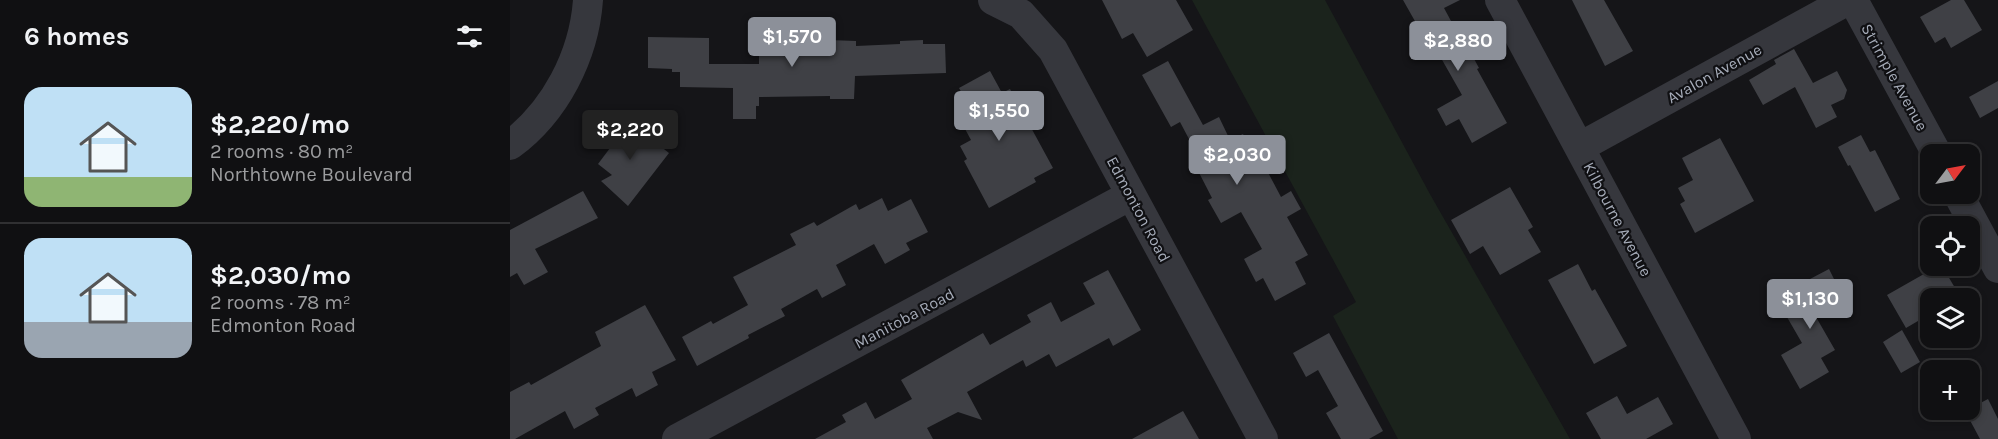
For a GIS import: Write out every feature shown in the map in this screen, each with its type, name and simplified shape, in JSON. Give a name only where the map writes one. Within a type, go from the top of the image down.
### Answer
[{"type":"street","points":[[510,145],[524,134],[554,100],[580,44],[588,0]]},
{"type":"street","name":"Edmonton Road","points":[[993,0],[1021,14],[1053,50],[1263,439]]},
{"type":"street","name":"Kilbourne Avenue","points":[[1500,0],[1709,393],[1736,439]]},
{"type":"street","name":"Avalon Avenue","points":[[1580,147],[1851,0]]},
{"type":"street","name":"Strimple Avenue","points":[[1851,0],[1931,144]]},
{"type":"street","name":"Manitoba Road","points":[[677,439],[1131,195]]},
{"type":"street","points":[[1963,204],[1998,268]]},
{"type":"shaded area","points":[[1192,0],[1325,0],[1431,196],[1570,439],[1398,439],[1333,316],[1356,302]]},
{"type":"building","points":[[1102,0],[1176,0],[1193,30],[1147,57],[1133,33],[1122,39]]},
{"type":"building","points":[[1403,0],[1460,0],[1444,8],[1464,45],[1466,44],[1507,123],[1472,143],[1459,119],[1446,126],[1437,109],[1462,95],[1420,21],[1416,23]]},
{"type":"building","points":[[1572,0],[1604,0],[1633,51],[1605,66]]},
{"type":"building","points":[[1951,0],[1964,0],[1982,30],[1951,48],[1945,37],[1935,43],[1920,17]]},
{"type":"building","points":[[648,37],[709,38],[709,64],[759,64],[759,41],[786,41],[786,47],[828,48],[829,40],[856,41],[856,46],[900,44],[900,41],[923,40],[923,44],[945,44],[946,73],[855,76],[854,99],[830,99],[830,96],[759,97],[756,119],[733,119],[733,88],[680,87],[680,72],[672,72],[672,69],[648,68]]},
{"type":"building","points":[[1794,49],[1813,83],[1837,71],[1847,90],[1844,99],[1831,105],[1837,117],[1816,128],[1795,87],[1763,105],[1749,80],[1776,64],[1774,60]]},
{"type":"building","points":[[1168,61],[1203,125],[1219,117],[1230,140],[1243,134],[1252,152],[1256,150],[1281,197],[1291,191],[1301,209],[1287,217],[1308,255],[1295,262],[1306,284],[1275,301],[1263,278],[1256,282],[1244,259],[1262,249],[1241,212],[1221,223],[1208,200],[1212,198],[1193,161],[1199,158],[1180,122],[1171,127],[1142,75]]},
{"type":"building","points":[[990,71],[1002,93],[1010,89],[1053,168],[1034,178],[1036,182],[989,208],[964,161],[967,159],[960,146],[971,140],[958,116],[971,109],[959,88]]},
{"type":"building","points":[[1998,81],[1998,108],[1980,118],[1969,97]]},
{"type":"building","points":[[623,117],[669,153],[628,206],[601,181],[612,175],[598,164],[613,144],[607,138]]},
{"type":"building","points":[[1861,135],[1870,152],[1875,150],[1900,199],[1875,212],[1838,147]]},
{"type":"building","points":[[1720,138],[1754,201],[1695,233],[1680,204],[1685,201],[1678,188],[1693,180],[1682,158]]},
{"type":"building","points":[[1510,187],[1533,227],[1528,230],[1541,252],[1500,275],[1483,246],[1470,254],[1451,220]]},
{"type":"building","points":[[583,191],[598,218],[535,249],[548,272],[524,285],[517,273],[510,277],[510,230]]},
{"type":"building","points":[[882,198],[888,211],[911,199],[928,232],[906,243],[910,250],[885,264],[874,244],[836,265],[846,285],[822,298],[817,289],[781,309],[785,316],[697,366],[682,337],[711,321],[713,324],[748,305],[733,277],[796,245],[790,234],[814,222],[817,226],[856,204],[859,210]]},
{"type":"building","points":[[1578,264],[1592,291],[1595,289],[1627,346],[1594,364],[1548,280]]},
{"type":"building","points":[[1829,269],[1842,295],[1812,310],[1835,350],[1821,358],[1829,372],[1800,389],[1781,355],[1802,343],[1780,305],[1814,286],[1810,279]]},
{"type":"building","points":[[1108,270],[1141,330],[1113,346],[1109,338],[1056,367],[1049,354],[1026,367],[1023,360],[967,392],[982,420],[958,412],[927,428],[933,439],[815,439],[846,422],[842,415],[866,402],[875,419],[912,399],[901,380],[983,333],[990,345],[1031,322],[1027,315],[1051,302],[1061,322],[1095,304],[1083,283]]},
{"type":"building","points":[[1920,276],[1948,276],[1955,288],[1920,288],[1920,320],[1906,328],[1887,295]]},
{"type":"building","points":[[645,305],[676,360],[652,372],[658,385],[636,397],[632,388],[595,408],[599,415],[574,429],[565,411],[515,439],[510,439],[510,392],[529,382],[531,385],[601,346],[595,332]]},
{"type":"building","points":[[1902,330],[1920,362],[1901,373],[1883,342]]},
{"type":"building","points":[[1329,333],[1383,431],[1369,439],[1341,439],[1326,413],[1338,406],[1318,370],[1306,377],[1293,353]]},
{"type":"building","points":[[1617,396],[1627,414],[1658,397],[1673,424],[1646,439],[1601,439],[1586,413]]},
{"type":"building","points":[[1988,399],[1998,419],[1998,439],[1980,439],[1970,420],[1980,420],[1980,403]]},
{"type":"building","points":[[1183,411],[1199,439],[1132,439]]}]
